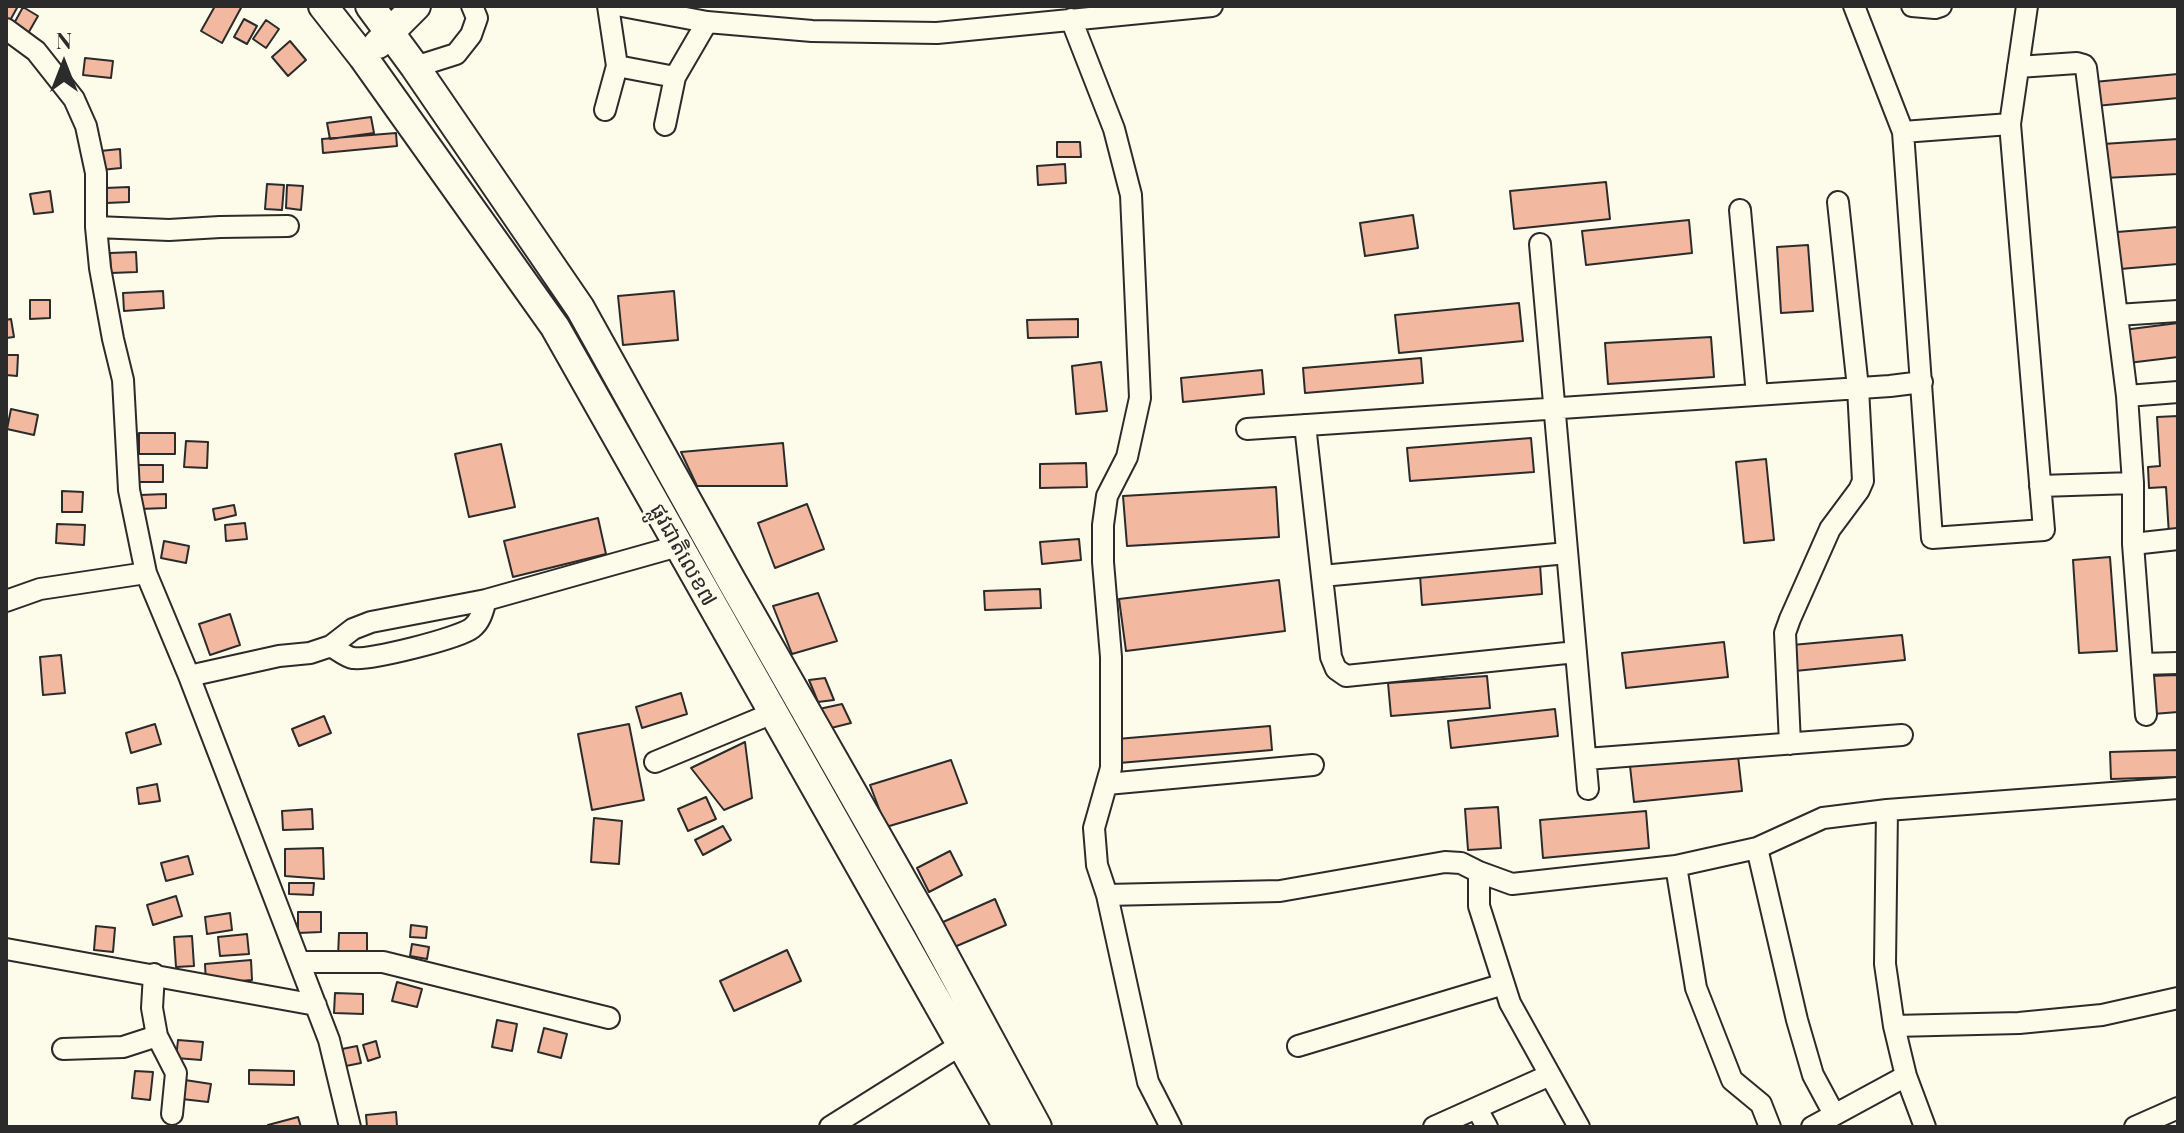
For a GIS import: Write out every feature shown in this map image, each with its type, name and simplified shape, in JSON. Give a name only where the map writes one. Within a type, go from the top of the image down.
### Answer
[{"type":"highway","name":"ផ្លូវជាតិលេខ៧","points":[[323,6],[363,57],[555,327],[1008,1127]]},
{"type":"highway","name":"ផ្លូវជាតិលេខ៧","points":[[370,6],[580,308],[926,922],[1037,1127]]},
{"type":"highway","points":[[363,57],[416,6]]},
{"type":"highway","points":[[555,327],[580,308]]},
{"type":"highway","points":[[704,592],[730,578]]},
{"type":"highway","points":[[904,941],[926,922]]},
{"type":"street","points":[[415,67],[456,54],[471,35],[477,18],[472,6]]},
{"type":"street","points":[[605,110],[617,66],[608,6]]},
{"type":"street","points":[[622,6],[707,22],[812,31],[937,33],[1212,6]]},
{"type":"street","points":[[1854,6],[1903,132],[1932,538],[2044,530],[2010,124],[2027,6]]},
{"type":"street","points":[[1912,6],[1941,6]]},
{"type":"street","points":[[1071,19],[1114,129],[1131,195],[1140,398],[1127,457],[1107,496],[1103,525],[1111,657],[1111,768],[1094,828],[1097,865],[1107,895],[1148,1082],[1171,1127]]},
{"type":"street","points":[[665,125],[675,77],[707,22]]},
{"type":"street","points":[[6,29],[36,51],[74,99],[86,126],[96,173],[100,268],[123,380],[129,490],[146,573],[189,676],[329,1040],[350,1127]]},
{"type":"street","points":[[2018,67],[2077,63],[2086,68],[2127,396],[2133,483],[2133,544],[2146,715]]},
{"type":"street","points":[[617,66],[675,77]]},
{"type":"street","points":[[1903,132],[2010,124]]},
{"type":"street","points":[[1790,744],[1785,633],[1830,529],[1863,481],[1858,388],[1838,202]]},
{"type":"street","points":[[1740,210],[1757,395]]},
{"type":"street","points":[[96,227],[169,230],[288,226]]},
{"type":"street","points":[[1540,244],[1588,789]]},
{"type":"street","points":[[2117,315],[2178,311]]},
{"type":"street","points":[[1247,429],[1922,382]]},
{"type":"street","points":[[2127,396],[2178,392]]},
{"type":"street","points":[[1305,425],[1331,657],[1336,669],[1346,676],[1576,652]]},
{"type":"street","points":[[2040,486],[2133,483]]},
{"type":"street","points":[[2133,544],[2178,539]]},
{"type":"street","points":[[189,676],[279,656],[310,653],[331,646],[353,629],[371,622],[486,600],[678,546]]},
{"type":"street","points":[[1322,576],[1567,553]]},
{"type":"street","points":[[6,601],[40,589],[146,573]]},
{"type":"street","points":[[331,646],[351,658],[371,658],[450,637],[472,629],[481,617],[486,600]]},
{"type":"street","points":[[2142,664],[2178,663]]},
{"type":"street","points":[[655,762],[773,713]]},
{"type":"street","points":[[1586,759],[1902,735]]},
{"type":"street","points":[[1107,784],[1313,765]]},
{"type":"street","points":[[1107,895],[1280,891],[1445,862],[1461,863],[1512,884],[1676,866],[1757,848],[1823,818],[1887,810],[2178,788]]},
{"type":"street","points":[[1887,810],[1885,964],[1894,1026],[1906,1076],[1925,1127]]},
{"type":"street","points":[[1757,848],[1797,1020],[1813,1075],[1834,1114]]},
{"type":"street","points":[[1676,866],[1696,988],[1732,1080],[1761,1104],[1770,1127]]},
{"type":"street","points":[[1479,872],[1479,906],[1510,1003],[1579,1127]]},
{"type":"street","points":[[6,949],[316,1005]]},
{"type":"street","points":[[299,962],[383,962],[609,1018]]},
{"type":"street","points":[[154,974],[152,1008],[157,1036],[176,1073],[172,1114]]},
{"type":"street","points":[[1298,1046],[1504,984]]},
{"type":"street","points":[[1894,1026],[2019,1023],[2088,1017],[2178,998]]},
{"type":"street","points":[[63,1049],[123,1047],[157,1036]]},
{"type":"street","points":[[830,1127],[962,1044]]},
{"type":"street","points":[[1434,1127],[1482,1118],[1550,1075]]},
{"type":"street","points":[[1812,1127],[1906,1076]]},
{"type":"street","points":[[2135,1127],[2178,1108]]},
{"type":"building","points":[[6,6],[18,6],[7,26],[6,26]]},
{"type":"building","points":[[215,6],[242,6],[222,43],[201,31]]},
{"type":"building","points":[[23,7],[38,16],[26,37],[11,29]]},
{"type":"building","points":[[244,19],[257,26],[247,44],[234,37]]},
{"type":"building","points":[[266,20],[279,29],[266,48],[253,39]]},
{"type":"building","points":[[290,41],[306,60],[288,76],[272,57]]},
{"type":"building","points":[[85,58],[113,61],[111,78],[83,75]]},
{"type":"building","points":[[2178,74],[2178,98],[2096,106],[2094,82]]},
{"type":"building","points":[[371,117],[374,133],[330,139],[327,123]]},
{"type":"building","points":[[396,133],[397,146],[323,153],[322,139]]},
{"type":"building","points":[[2178,139],[2178,174],[2105,178],[2103,144]]},
{"type":"building","points":[[1057,142],[1080,142],[1081,157],[1057,157]]},
{"type":"building","points":[[120,149],[121,168],[101,170],[100,151]]},
{"type":"building","points":[[1065,164],[1066,183],[1038,185],[1037,166]]},
{"type":"building","points":[[1606,182],[1610,219],[1514,229],[1510,191]]},
{"type":"building","points":[[267,184],[284,185],[282,210],[265,209]]},
{"type":"building","points":[[287,185],[303,186],[301,210],[286,208]]},
{"type":"building","points":[[129,187],[129,202],[106,203],[105,188]]},
{"type":"building","points":[[50,191],[53,212],[34,214],[30,194]]},
{"type":"building","points":[[1413,215],[1418,248],[1365,256],[1360,223]]},
{"type":"building","points":[[1689,220],[1692,253],[1586,265],[1582,231]]},
{"type":"building","points":[[2178,227],[2178,264],[2120,269],[2117,232]]},
{"type":"building","points":[[1808,245],[1813,311],[1781,313],[1777,247]]},
{"type":"building","points":[[136,252],[137,272],[111,273],[110,253]]},
{"type":"building","points":[[163,291],[164,308],[124,311],[123,293]]},
{"type":"building","points":[[674,291],[678,340],[623,345],[618,296]]},
{"type":"building","points":[[30,300],[50,300],[50,318],[30,319]]},
{"type":"building","points":[[1519,303],[1523,341],[1399,353],[1395,315]]},
{"type":"building","points":[[11,319],[14,337],[6,338],[6,320]]},
{"type":"building","points":[[1078,319],[1078,337],[1028,338],[1027,320]]},
{"type":"building","points":[[2178,323],[2178,357],[2128,363],[2123,330]]},
{"type":"building","points":[[1711,337],[1714,377],[1608,384],[1605,343]]},
{"type":"building","points":[[6,355],[18,355],[17,376],[6,375]]},
{"type":"building","points":[[1421,358],[1423,383],[1305,393],[1303,368]]},
{"type":"building","points":[[1101,362],[1107,411],[1076,414],[1072,366]]},
{"type":"building","points":[[1262,370],[1264,394],[1183,402],[1181,378]]},
{"type":"building","points":[[11,409],[38,415],[34,435],[7,429]]},
{"type":"building","points":[[2178,416],[2178,535],[2169,535],[2166,487],[2149,488],[2148,467],[2160,466],[2157,417]]},
{"type":"building","points":[[139,433],[175,433],[175,454],[139,454]]},
{"type":"building","points":[[1531,438],[1534,472],[1410,481],[1407,448]]},
{"type":"building","points":[[186,441],[208,442],[207,468],[184,467]]},
{"type":"building","points":[[783,443],[787,486],[697,486],[681,452]]},
{"type":"building","points":[[501,444],[515,507],[469,517],[455,454]]},
{"type":"building","points":[[1766,459],[1774,540],[1744,543],[1736,462]]},
{"type":"building","points":[[1086,463],[1087,487],[1040,488],[1040,464]]},
{"type":"building","points":[[133,465],[163,465],[163,482],[133,482]]},
{"type":"building","points":[[1276,487],[1279,537],[1127,546],[1123,496]]},
{"type":"building","points":[[62,491],[83,492],[82,512],[62,512]]},
{"type":"building","points":[[166,494],[166,508],[140,509],[140,495]]},
{"type":"building","points":[[807,504],[824,549],[775,568],[758,523]]},
{"type":"building","points":[[234,505],[236,515],[215,520],[213,509]]},
{"type":"building","points":[[598,518],[606,554],[513,577],[504,541]]},
{"type":"building","points":[[245,523],[247,539],[226,541],[225,525]]},
{"type":"building","points":[[57,524],[85,525],[84,545],[56,543]]},
{"type":"building","points":[[1079,539],[1081,560],[1042,564],[1040,542]]},
{"type":"building","points":[[164,541],[189,546],[186,563],[161,558]]},
{"type":"building","points":[[2110,557],[2117,651],[2079,653],[2073,560]]},
{"type":"building","points":[[1540,564],[1542,594],[1422,605],[1420,575]]},
{"type":"building","points":[[1279,580],[1285,631],[1126,651],[1119,599]]},
{"type":"building","points":[[1040,589],[1041,608],[985,610],[984,591]]},
{"type":"building","points":[[818,593],[837,641],[792,654],[773,606]]},
{"type":"building","points":[[230,614],[240,645],[210,655],[199,624]]},
{"type":"building","points":[[1902,635],[1905,660],[1795,671],[1792,645]]},
{"type":"building","points":[[1724,642],[1728,677],[1626,688],[1622,653]]},
{"type":"building","points":[[61,655],[65,693],[43,695],[40,657]]},
{"type":"building","points":[[2178,675],[2178,712],[2153,714],[2150,676]]},
{"type":"building","points":[[1487,676],[1490,708],[1391,716],[1388,683]]},
{"type":"building","points":[[825,678],[834,700],[818,702],[809,680]]},
{"type":"building","points":[[681,693],[687,714],[642,728],[636,707]]},
{"type":"building","points":[[842,704],[851,723],[827,729],[819,709]]},
{"type":"building","points":[[1555,709],[1558,736],[1451,748],[1448,721]]},
{"type":"building","points":[[324,716],[331,733],[299,746],[292,729]]},
{"type":"building","points":[[155,724],[161,744],[131,753],[126,733]]},
{"type":"building","points":[[629,724],[644,800],[592,810],[578,734]]},
{"type":"building","points":[[1270,726],[1272,750],[1119,763],[1117,739]]},
{"type":"building","points":[[745,742],[752,798],[724,810],[691,768]]},
{"type":"building","points":[[2178,750],[2178,777],[2111,779],[2110,752]]},
{"type":"building","points":[[1738,756],[1742,791],[1634,802],[1630,766]]},
{"type":"building","points":[[951,760],[967,803],[886,827],[870,785]]},
{"type":"building","points":[[157,784],[160,801],[139,804],[137,788]]},
{"type":"building","points":[[706,797],[716,819],[688,831],[678,809]]},
{"type":"building","points":[[1498,807],[1501,848],[1468,850],[1465,809]]},
{"type":"building","points":[[312,809],[313,829],[283,830],[282,811]]},
{"type":"building","points":[[1646,811],[1649,848],[1543,858],[1540,820]]},
{"type":"building","points":[[594,818],[622,821],[619,864],[591,862]]},
{"type":"building","points":[[723,826],[731,840],[703,855],[695,840]]},
{"type":"building","points":[[323,848],[324,879],[285,876],[285,849]]},
{"type":"building","points":[[950,851],[962,875],[929,892],[917,868]]},
{"type":"building","points":[[188,856],[193,874],[166,881],[161,863]]},
{"type":"building","points":[[289,883],[314,883],[313,895],[289,894]]},
{"type":"building","points":[[176,896],[182,916],[153,925],[147,905]]},
{"type":"building","points":[[995,899],[1006,925],[945,951],[934,926]]},
{"type":"building","points":[[298,912],[321,912],[321,932],[298,933]]},
{"type":"building","points":[[230,913],[232,930],[207,934],[205,917]]},
{"type":"building","points":[[411,925],[427,927],[426,938],[410,937]]},
{"type":"building","points":[[96,926],[115,928],[113,952],[94,950]]},
{"type":"building","points":[[339,933],[367,933],[367,956],[338,956]]},
{"type":"building","points":[[247,934],[249,954],[220,956],[218,937]]},
{"type":"building","points":[[192,936],[194,966],[176,967],[174,937]]},
{"type":"building","points":[[412,944],[429,947],[427,959],[410,956]]},
{"type":"building","points":[[787,950],[801,981],[734,1011],[720,981]]},
{"type":"building","points":[[251,960],[252,980],[206,984],[205,964]]},
{"type":"building","points":[[397,982],[422,989],[417,1007],[392,1001]]},
{"type":"building","points":[[335,993],[363,994],[363,1014],[334,1013]]},
{"type":"building","points":[[497,1020],[517,1024],[512,1051],[492,1047]]},
{"type":"building","points":[[544,1028],[567,1034],[561,1058],[538,1052]]},
{"type":"building","points":[[178,1040],[203,1042],[201,1060],[176,1058]]},
{"type":"building","points":[[376,1041],[380,1057],[368,1061],[363,1045]]},
{"type":"building","points":[[357,1046],[361,1063],[346,1066],[342,1049]]},
{"type":"building","points":[[249,1070],[294,1071],[294,1085],[249,1084]]},
{"type":"building","points":[[135,1071],[153,1072],[150,1100],[132,1098]]},
{"type":"building","points":[[185,1080],[211,1084],[208,1102],[182,1099]]},
{"type":"building","points":[[396,1112],[397,1126],[367,1127],[366,1115]]},
{"type":"building","points":[[298,1117],[301,1127],[268,1127],[268,1125]]}]
